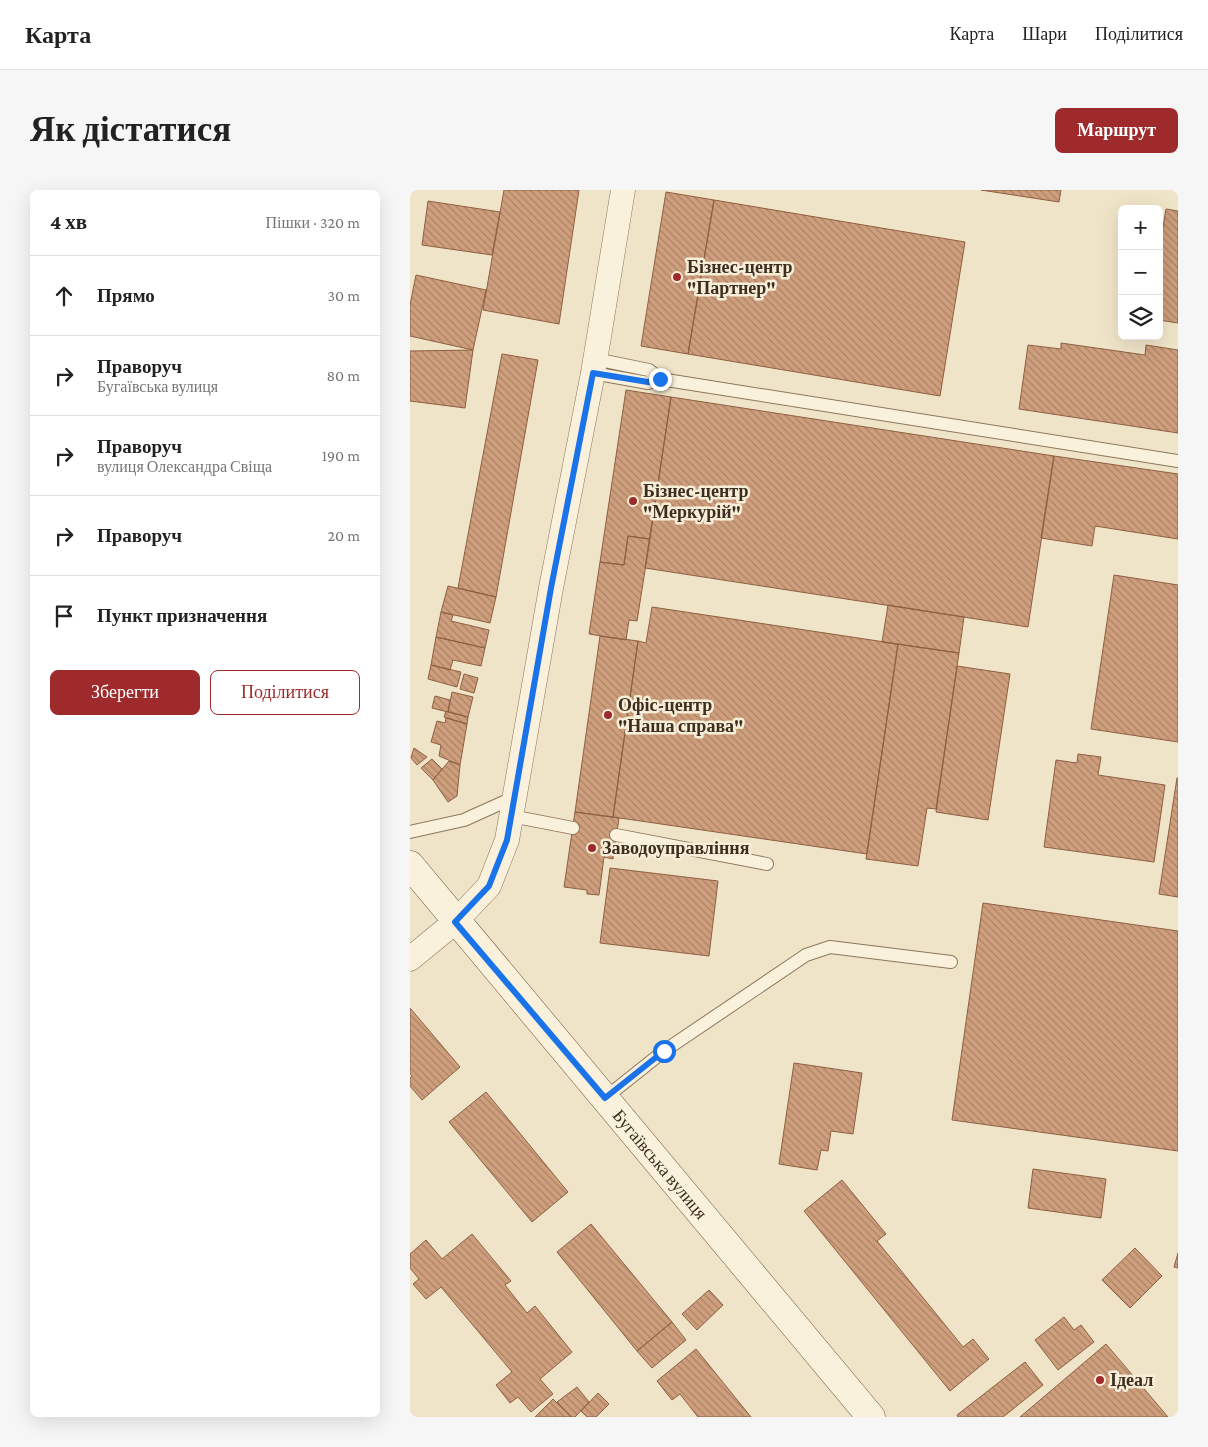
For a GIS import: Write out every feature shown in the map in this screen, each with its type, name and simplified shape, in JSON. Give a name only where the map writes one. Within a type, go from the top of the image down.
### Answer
[{"type":"main road","name":"Бугаївська вулиця","points":[[410,865],[455,922],[605,1098],[863,1414]]},
{"type":"street","points":[[410,960],[455,922],[489,886],[507,840],[551,588],[594,366],[623,190]]},
{"type":"lane","points":[[594,366],[648,382],[660,379],[1178,461]]},
{"type":"lane","points":[[410,832],[464,820],[513,806],[573,828]]},
{"type":"lane","points":[[616,836],[767,864]]},
{"type":"lane","points":[[605,1098],[664,1051],[806,955],[830,947],[951,962]]},
{"type":"building","points":[[504,190],[579,190],[559,324],[483,310]]},
{"type":"building","points":[[981,190],[1061,190],[1059,202]]},
{"type":"building","name":"Бізнес-центр \"Партнер\"","points":[[666,192],[714,200],[688,354],[641,346]]},
{"type":"building","points":[[714,200],[965,242],[940,396],[688,354]]},
{"type":"building","points":[[428,201],[500,212],[492,255],[422,245]]},
{"type":"building","points":[[1166,209],[1178,211],[1178,323],[1163,321],[1163,227]]},
{"type":"building","points":[[416,275],[486,290],[473,350],[410,336],[410,305]]},
{"type":"building","points":[[1061,343],[1145,355],[1146,345],[1178,350],[1178,433],[1019,409],[1028,345],[1061,349]]},
{"type":"building","points":[[473,350],[465,408],[410,401],[410,351]]},
{"type":"building","points":[[502,354],[538,360],[496,597],[458,588]]},
{"type":"building","name":"Бізнес-центр \"Меркурій\"","points":[[626,390],[671,397],[650,539],[628,536],[624,565],[600,562]]},
{"type":"building","points":[[671,397],[1054,456],[1028,627],[645,568]]},
{"type":"building","points":[[1054,456],[1178,474],[1178,539],[1095,526],[1092,546],[1041,538]]},
{"type":"building","points":[[628,536],[650,539],[637,621],[629,620],[626,640],[589,634],[600,562],[624,565]]},
{"type":"building","points":[[1114,575],[1178,585],[1178,742],[1091,729]]},
{"type":"building","points":[[448,586],[496,597],[490,623],[441,612]]},
{"type":"building","points":[[888,605],[964,617],[959,653],[882,642]]},
{"type":"building","points":[[652,607],[898,644],[867,854],[613,817],[638,641],[646,643]]},
{"type":"building","points":[[441,612],[453,615],[451,621],[489,630],[485,648],[436,637]]},
{"type":"building","name":"Офіс-центр \"Наша справа\"","points":[[600,636],[638,641],[613,817],[575,812]]},
{"type":"building","points":[[436,637],[485,648],[481,666],[453,660],[450,670],[431,665]]},
{"type":"building","points":[[898,644],[959,653],[936,809],[927,808],[918,866],[866,859]]},
{"type":"building","points":[[431,665],[461,672],[457,687],[428,679]]},
{"type":"building","points":[[957,666],[1010,674],[988,820],[936,812]]},
{"type":"building","points":[[464,674],[478,678],[474,693],[460,689]]},
{"type":"building","points":[[452,692],[473,697],[468,717],[448,712]]},
{"type":"building","points":[[435,696],[450,700],[448,712],[432,708]]},
{"type":"building","points":[[446,711],[468,717],[467,724],[444,717]]},
{"type":"building","points":[[446,718],[467,724],[460,765],[439,756],[441,745],[431,742],[437,721],[445,723]]},
{"type":"building","points":[[414,748],[427,757],[417,765],[411,758]]},
{"type":"building","points":[[1078,754],[1101,757],[1098,775],[1165,785],[1154,862],[1044,847],[1056,760],[1077,763]]},
{"type":"building","points":[[432,759],[442,769],[433,780],[421,768]]},
{"type":"building","points":[[449,761],[460,765],[457,796],[448,802],[433,780]]},
{"type":"building","points":[[1178,778],[1178,897],[1159,894]]},
{"type":"building","name":"Заводоуправління","points":[[575,812],[619,818],[613,859],[604,857],[599,895],[587,894],[587,890],[564,887]]},
{"type":"building","points":[[610,868],[718,881],[709,956],[600,943]]},
{"type":"building","points":[[983,903],[1178,931],[1178,1151],[952,1120]]},
{"type":"building","points":[[410,1008],[460,1067],[422,1100],[410,1086],[410,1078],[412,1076],[410,1073]]},
{"type":"building","points":[[794,1063],[862,1073],[853,1134],[831,1131],[828,1151],[821,1150],[817,1170],[779,1164]]},
{"type":"building","points":[[486,1092],[568,1192],[532,1222],[449,1122]]},
{"type":"building","points":[[1033,1169],[1106,1179],[1101,1218],[1028,1208]]},
{"type":"building","points":[[842,1180],[886,1234],[877,1241],[963,1347],[973,1339],[989,1359],[950,1391],[804,1211]]},
{"type":"building","points":[[591,1224],[672,1322],[637,1351],[557,1252]]},
{"type":"building","points":[[472,1234],[511,1281],[505,1285],[527,1313],[535,1306],[572,1352],[540,1379],[553,1394],[531,1412],[518,1397],[510,1403],[496,1385],[512,1372],[441,1287],[426,1299],[413,1284],[419,1279],[410,1268],[410,1254],[426,1240],[442,1259]]},
{"type":"building","points":[[1135,1248],[1162,1276],[1130,1308],[1102,1280]]},
{"type":"building","points":[[1178,1253],[1178,1268],[1174,1267]]},
{"type":"building","points":[[709,1290],[723,1305],[697,1330],[682,1314]]},
{"type":"building","points":[[1064,1317],[1074,1330],[1081,1325],[1094,1342],[1058,1370],[1035,1340]]},
{"type":"building","points":[[672,1322],[686,1340],[652,1368],[637,1351]]},
{"type":"building","name":"Ідеал","points":[[1106,1344],[1168,1417],[1020,1417]]},
{"type":"building","points":[[696,1349],[751,1417],[698,1417],[680,1394],[672,1400],[657,1381]]},
{"type":"building","points":[[1025,1362],[1043,1385],[1003,1417],[958,1417],[957,1415]]},
{"type":"building","points":[[577,1387],[589,1402],[575,1417],[571,1417],[557,1402]]},
{"type":"building","points":[[598,1393],[609,1404],[596,1417],[587,1417],[581,1411]]},
{"type":"building","points":[[553,1399],[571,1417],[535,1417]]},
{"type":"place","name":"Бізнес-центр \"Партнер\"","points":[[677,277]]},
{"type":"place","name":"Бізнес-центр \"Меркурій\"","points":[[633,501]]},
{"type":"place","name":"Офіс-центр \"Наша справа\"","points":[[608,715]]},
{"type":"place","name":"Заводоуправління","points":[[592,848]]},
{"type":"place","name":"Ідеал","points":[[1100,1380]]},
{"type":"route","points":[[660,379],[648,382],[593,373],[551,588],[507,840],[489,886],[455,922],[605,1098],[664,1051]]}]
